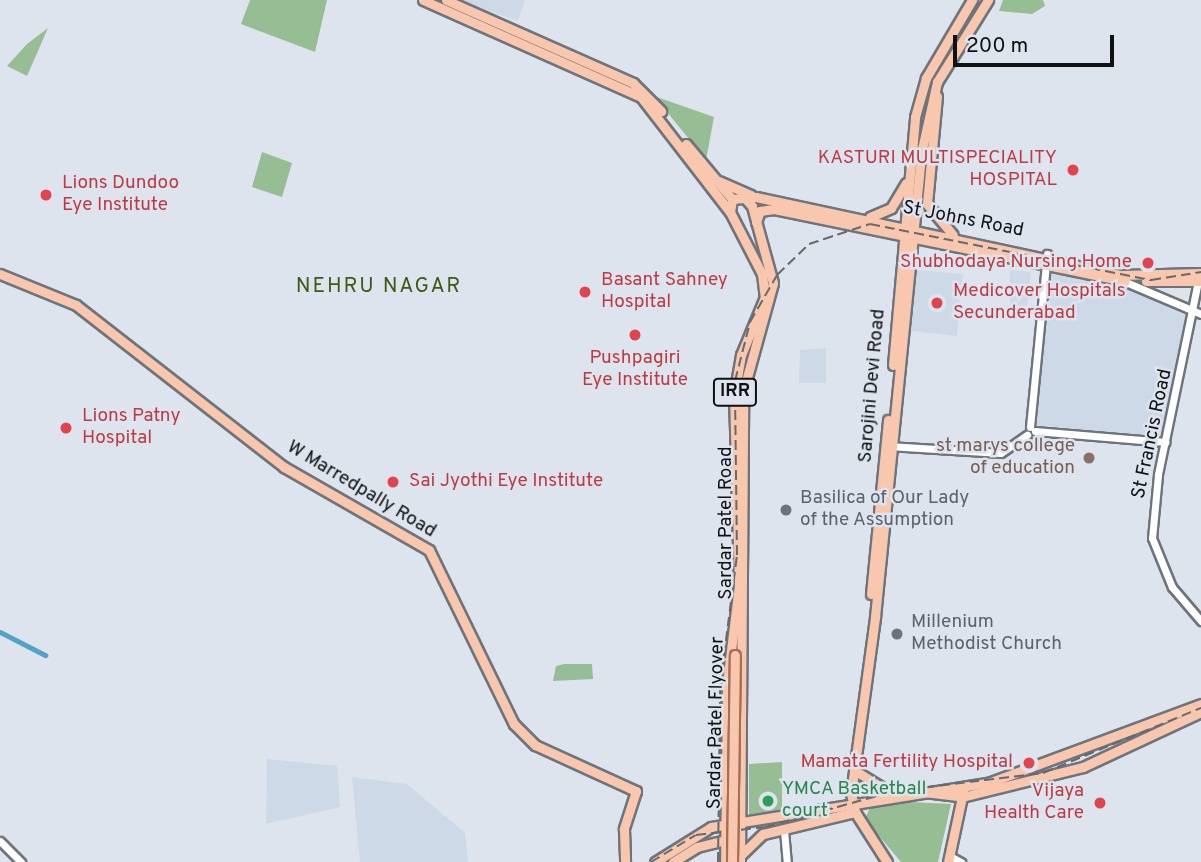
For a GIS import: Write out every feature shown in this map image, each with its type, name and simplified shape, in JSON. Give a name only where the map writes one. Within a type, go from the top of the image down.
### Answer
[{"type":"main road","name":"Sardar Patel Road","points":[[423,0],[631,90],[730,212],[765,285],[736,374],[739,585],[727,683],[725,862]]},
{"type":"main road","points":[[446,0],[633,83],[732,199],[730,212]]},
{"type":"main road","points":[[911,233],[909,175],[926,78],[972,0]]},
{"type":"main road","points":[[911,233],[936,87],[988,0]]},
{"type":"main road","points":[[936,87],[927,204],[955,236]]},
{"type":"main road","points":[[863,217],[891,208],[909,175]]},
{"type":"main road","points":[[715,178],[756,197]]},
{"type":"main road","name":"Sardar Patel Road","points":[[738,860],[742,814],[745,601],[744,377],[772,297],[755,228],[743,196]]},
{"type":"main road","name":"St Johns Road","points":[[732,199],[756,197],[863,217],[930,240],[1043,266],[1121,278],[1200,278]]},
{"type":"main road","name":"St Johns Road","points":[[755,228],[760,211],[774,209],[911,233],[955,236],[1047,254],[1121,278]]},
{"type":"main road","name":"Sarojini Devi Road","points":[[887,862],[855,812],[852,801],[911,233]]},
{"type":"main road","name":"W Marredpally Road","points":[[0,274],[76,305],[284,467],[429,550],[514,724],[535,745],[636,791],[624,829],[625,862]]},
{"type":"main road","name":"Sardar Patel Flyover","points":[[738,860],[739,585]]},
{"type":"main road","name":"Sardar Patel Flyover","points":[[738,655],[745,601]]},
{"type":"main road","points":[[924,792],[962,797],[1083,767],[1201,704]]},
{"type":"main road","points":[[712,827],[741,825],[852,801],[999,779],[1201,712]]},
{"type":"main road","points":[[855,770],[870,785],[897,794]]},
{"type":"main road","points":[[948,860],[963,785]]},
{"type":"main road","points":[[655,862],[712,827],[727,809],[734,820],[742,814]]},
{"type":"main road","points":[[738,860],[754,838],[855,812]]},
{"type":"main road","points":[[712,827],[719,833],[715,842]]},
{"type":"main road","points":[[726,844],[741,837]]},
{"type":"main road","points":[[673,862],[715,842],[733,844],[738,860]]},
{"type":"street","points":[[1031,431],[1043,266],[1047,254]]},
{"type":"street","points":[[1121,278],[1198,313]]},
{"type":"street","name":"St Francis Road","points":[[1200,278],[1198,313],[1166,442],[1153,538],[1172,587],[1201,621]]},
{"type":"street","points":[[888,446],[1001,453],[1031,431],[1166,442]]},
{"type":"street","points":[[784,830],[787,862]]},
{"type":"street","points":[[0,841],[21,862]]},
{"type":"street","points":[[948,860],[961,862]]},
{"type":"shaded area","points":[[456,0],[525,0],[518,21]]},
{"type":"shaded area","name":"Medicover Hospitals Secunderabad","points":[[917,270],[963,274],[957,336],[911,331]]},
{"type":"shaded area","points":[[1010,270],[1031,272],[1027,311],[1010,309]]},
{"type":"shaded area","points":[[1048,274],[1117,284],[1191,318],[1164,438],[1037,425]]},
{"type":"shaded area","points":[[826,348],[826,383],[799,383],[800,350]]},
{"type":"shaded area","points":[[267,759],[337,766],[340,807],[266,824]]},
{"type":"shaded area","points":[[352,777],[407,784],[465,833],[468,862],[360,862]]},
{"type":"green space","points":[[250,0],[327,0],[315,52],[241,24]]},
{"type":"green space","points":[[1003,0],[1043,0],[1045,6],[1032,14],[999,11]]},
{"type":"green space","points":[[48,28],[27,76],[7,66],[27,44]]},
{"type":"green space","points":[[654,96],[714,117],[706,160]]},
{"type":"green space","points":[[262,152],[292,163],[282,197],[252,187]]},
{"type":"green space","points":[[592,664],[593,679],[553,681],[556,666]]},
{"type":"green space","points":[[782,762],[782,814],[749,816],[749,764]]},
{"type":"green space","points":[[890,801],[951,804],[938,862],[901,862],[865,819],[871,805]]},
{"type":"waterway","points":[[0,632],[45,655]]},
{"type":"railway","points":[[718,862],[720,686],[737,555],[735,381],[750,322],[777,275],[809,244],[870,224],[1151,280],[1201,272]]},
{"type":"railway","points":[[651,862],[696,835],[765,827],[895,791],[1043,773],[1201,708]]},
{"type":"place","name":"KASTURI MULTISPECIALITY HOSPITAL","points":[[1073,170]]},
{"type":"place","name":"Lions Dundoo Eye Institute","points":[[46,195]]},
{"type":"place","name":"Shubhodaya Nursing Home","points":[[1148,263]]},
{"type":"place","name":"Basant Sahney Hospital","points":[[585,292]]},
{"type":"place","name":"Medicover Hospitals Secunderabad","points":[[937,303]]},
{"type":"place","name":"Pushpagiri Eye Institute","points":[[635,335]]},
{"type":"place","name":"Lions Patny Hospital","points":[[66,428]]},
{"type":"place","name":"st marys college of education","points":[[1089,458]]},
{"type":"place","name":"Sai Jyothi Eye Institute","points":[[393,482]]},
{"type":"place","name":"Basilica of Our Lady of the Assumption","points":[[786,510]]},
{"type":"place","name":"Millenium Methodist Church","points":[[897,634]]},
{"type":"place","name":"Mamata Fertility Hospital","points":[[1029,763]]},
{"type":"place","name":"YMCA Basketball court","points":[[768,801]]},
{"type":"place","name":"Vijaya Health Care","points":[[1100,803]]},
{"type":"district","name":"NEHRU NAGAR","points":[[379,287]]}]
